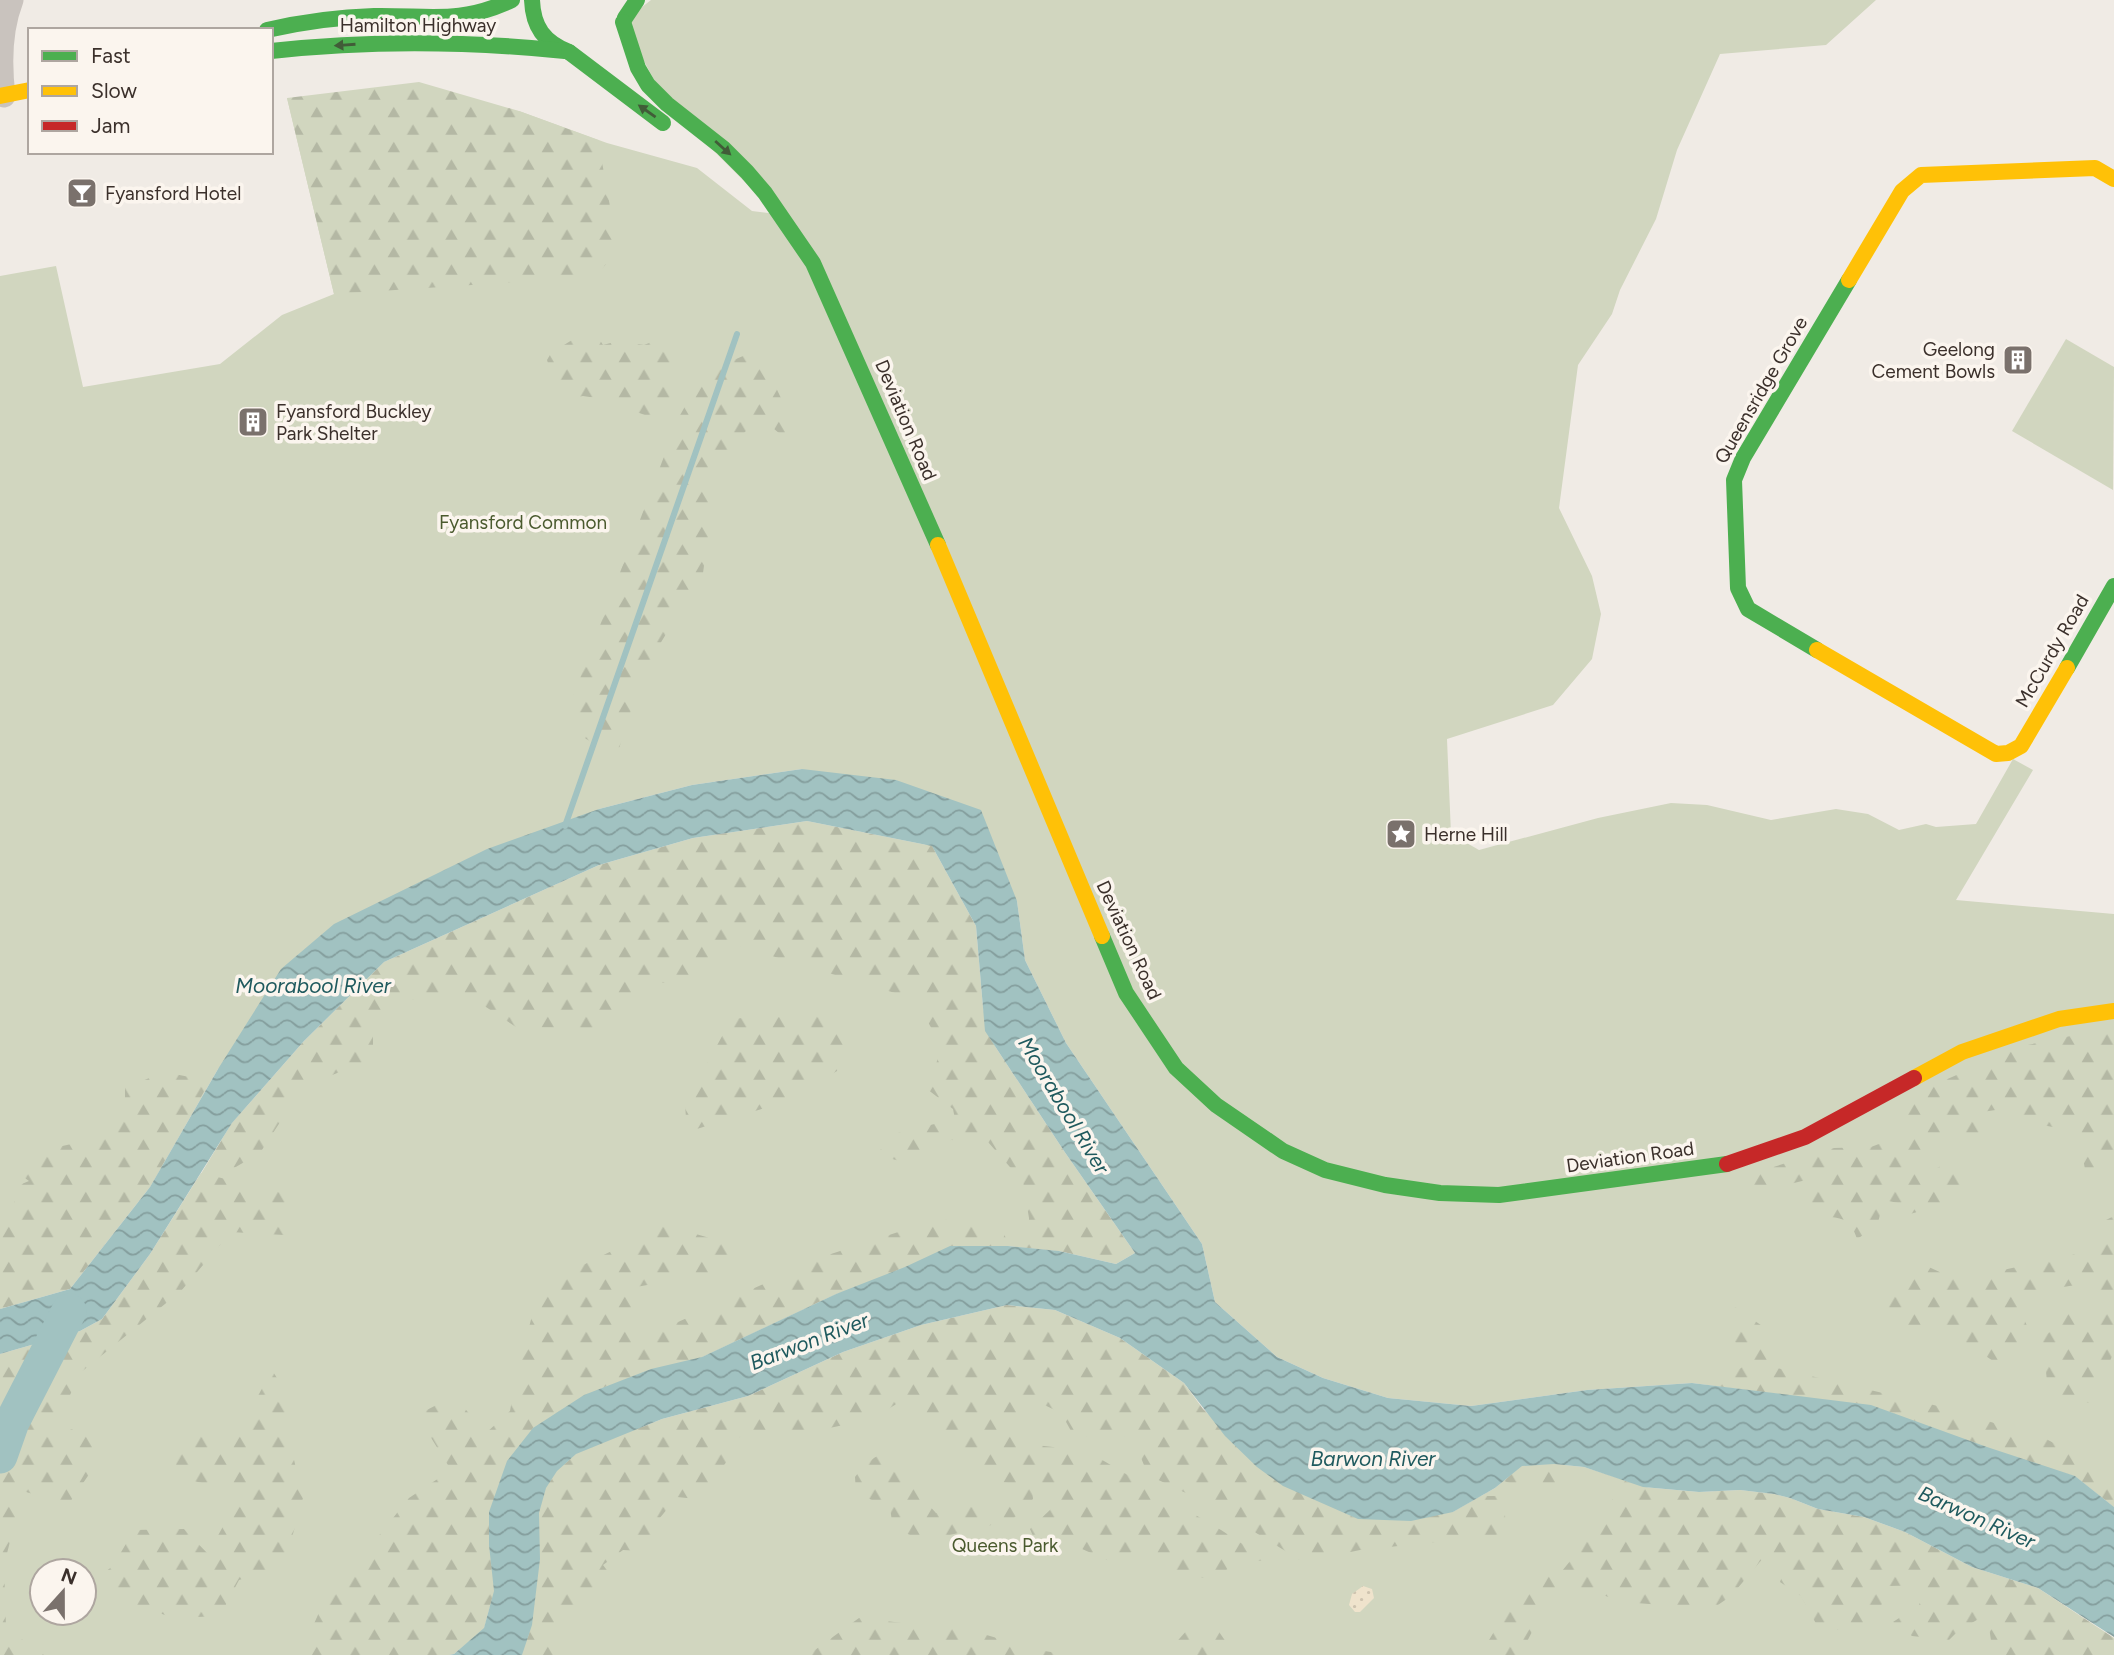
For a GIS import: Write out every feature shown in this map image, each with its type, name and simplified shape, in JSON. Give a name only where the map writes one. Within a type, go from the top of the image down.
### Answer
[{"type":"main road","name":"Hamilton Highway","points":[[273,28],[298,22],[349,17],[458,19],[492,10],[512,0]]},
{"type":"main road","points":[[533,0],[534,20],[539,33],[550,44],[567,51],[678,134]]},
{"type":"main road","name":"Deviation Road","points":[[625,0],[624,20],[638,68],[648,85],[734,159],[765,193],[777,215],[813,263],[841,320],[962,602],[1126,993],[1176,1068],[1216,1105],[1283,1151],[1325,1170],[1385,1185],[1440,1193],[1499,1195],[1598,1184],[1731,1163],[1805,1137],[1962,1052],[2059,1019],[2114,1011]]},
{"type":"main road","points":[[614,37],[637,0]]},
{"type":"main road","name":"Hamilton Highway","points":[[273,51],[417,42],[595,51]]},
{"type":"main road","points":[[2,104],[28,91]]},
{"type":"main road","name":"Deviation Road","points":[[717,164],[777,215]]},
{"type":"main road","name":"Queensridge Grove","points":[[2026,737],[2014,751],[1996,754],[1933,720],[1748,609],[1738,588],[1734,480],[1744,458],[1902,191],[1921,176],[2095,168],[2114,179]]},
{"type":"main road","name":"McCurdy Road","points":[[2026,737],[2106,618],[2114,586]]},
{"type":"street","points":[[2,104],[1,40],[12,0]]},
{"type":"green space","name":"Fyansford Common","points":[[651,0],[1876,0],[1826,45],[1720,54],[1677,150],[1656,219],[1620,290],[1612,314],[1578,365],[1559,508],[1592,576],[1601,614],[1592,659],[1553,705],[1447,739],[1451,834],[1479,850],[1598,818],[1671,803],[1707,805],[1771,820],[1836,809],[1868,814],[1899,830],[1926,824],[1936,827],[1976,824],[2013,759],[2033,770],[1956,900],[2114,914],[2114,1507],[2075,1476],[1778,1394],[1692,1383],[1587,1390],[1471,1406],[1388,1398],[1323,1378],[1277,1357],[1215,1302],[1202,1244],[1066,1043],[1025,960],[1017,901],[802,769],[692,785],[599,809],[218,1069],[150,1187],[0,1309],[0,276],[56,266],[83,387],[220,364],[282,315],[334,294],[287,98],[519,111],[607,143],[697,168],[752,211],[777,214],[667,104],[623,22]]},
{"type":"green space","points":[[419,82],[519,111],[598,140],[618,251],[599,272],[562,279],[334,294],[287,98]]},
{"type":"green space","points":[[580,335],[598,337],[603,345],[618,341],[644,345],[667,336],[675,344],[679,366],[661,421],[634,411],[622,402],[583,396],[572,398],[559,386],[547,360],[554,348]]},
{"type":"green space","points":[[2066,339],[2114,367],[2113,490],[2012,431]]},
{"type":"green space","points":[[743,356],[769,373],[790,417],[786,439],[760,417],[731,446],[710,485],[710,522],[703,573],[643,672],[616,758],[580,735],[569,707],[679,417],[704,373]]},
{"type":"green space","points":[[807,821],[932,846],[976,926],[985,1031],[1135,1253],[1116,1264],[1059,1251],[1015,1247],[1029,1232],[1023,1182],[988,1142],[951,1140],[906,1163],[879,1155],[885,1136],[955,1119],[953,1109],[927,1089],[942,1047],[915,999],[735,945],[690,984],[640,982],[617,1029],[516,1027],[459,989],[406,1001],[373,1028],[373,1058],[330,1076],[308,1079],[260,1153],[234,1168],[209,1161],[232,1123],[304,1041],[384,962],[599,865],[693,838]]},
{"type":"green space","points":[[932,846],[1059,1251],[1008,1246],[836,1294],[702,1357],[449,1655],[0,1655],[0,1502],[232,1123],[384,962]]},
{"type":"green space","points":[[823,1007],[852,1041],[837,1071],[788,1101],[687,1132],[684,1090],[703,1071],[732,1018],[770,1019]]},
{"type":"green space","points":[[2114,1027],[2114,1176],[2102,1169],[2085,1169],[2076,1123],[2063,1129],[2012,1119],[2009,1108],[1982,1112],[1984,1128],[1977,1140],[1948,1134],[1933,1154],[1914,1161],[1927,1173],[1951,1161],[1966,1181],[1960,1198],[1934,1211],[1900,1217],[1898,1203],[1884,1200],[1877,1226],[1857,1239],[1850,1225],[1840,1218],[1811,1218],[1808,1206],[1818,1177],[1758,1192],[1742,1189],[1748,1175],[1834,1148],[1871,1147],[1905,1134],[1891,1110],[1936,1084],[2023,1046]]},
{"type":"green space","points":[[164,1072],[210,1081],[150,1187],[70,1289],[0,1309],[0,1218],[13,1213],[17,1186],[29,1181],[22,1176],[19,1161],[35,1152],[76,1143],[125,1110],[125,1088]]},
{"type":"green space","points":[[201,1173],[299,1197],[284,1235],[231,1232],[181,1291],[80,1373],[52,1435],[98,1422],[92,1470],[68,1505],[23,1491],[4,1565],[6,1628],[44,1655],[0,1655],[0,1354],[80,1331],[102,1319],[150,1254]]},
{"type":"green space","points":[[2114,1216],[2114,1293],[2107,1298],[2082,1284],[2038,1291],[2017,1301],[2029,1331],[1996,1363],[1946,1329],[1890,1323],[1886,1305],[1918,1262],[1957,1280],[2081,1253],[2095,1258],[2094,1226]]},
{"type":"green space","points":[[938,1219],[1002,1226],[1008,1246],[950,1246],[836,1294],[702,1357],[651,1369],[584,1395],[533,1428],[489,1512],[494,1591],[484,1629],[454,1654],[300,1655],[330,1588],[373,1543],[409,1498],[451,1470],[417,1415],[454,1396],[486,1433],[510,1411],[517,1372],[540,1286],[665,1225],[744,1248],[731,1270],[636,1287],[633,1342],[831,1254]]},
{"type":"green space","points":[[1721,1297],[1765,1328],[1769,1366],[1942,1407],[2046,1439],[2114,1474],[2114,1507],[2075,1476],[1871,1405],[1715,1386],[1745,1365]]},
{"type":"green space","points":[[2114,1304],[2114,1352],[2091,1403],[2049,1397],[2042,1339],[2068,1314]]},
{"type":"green space","points":[[1007,1305],[1055,1310],[1120,1338],[1184,1383],[1203,1409],[1283,1486],[1358,1519],[1453,1512],[1481,1496],[1504,1496],[1506,1533],[1360,1550],[1303,1562],[1211,1505],[1148,1475],[1133,1438],[1111,1434],[1075,1438],[1061,1413],[1032,1399],[1014,1417],[1027,1444],[1087,1451],[1267,1560],[1240,1563],[1208,1579],[1178,1572],[1134,1550],[1116,1564],[1064,1541],[1039,1550],[1030,1529],[1051,1509],[1057,1490],[1032,1487],[1033,1499],[1012,1520],[950,1535],[910,1535],[893,1528],[890,1508],[856,1493],[855,1477],[880,1455],[901,1456],[903,1477],[936,1513],[956,1514],[981,1502],[1006,1500],[1009,1483],[981,1480],[952,1449],[922,1409],[898,1403],[872,1419],[791,1436],[767,1433],[734,1438],[728,1460],[697,1499],[677,1497],[659,1519],[643,1551],[623,1550],[603,1565],[615,1581],[597,1602],[577,1611],[558,1609],[553,1655],[522,1655],[532,1625],[540,1559],[539,1513],[546,1488],[557,1471],[576,1454],[662,1419],[748,1396],[843,1352],[921,1325]]},
{"type":"green space","name":"Queens Park","points":[[921,1325],[1453,1512],[1495,1488],[1522,1465],[1584,1467],[2114,1638],[2114,1655],[522,1655],[539,1513]]},
{"type":"green space","points":[[272,1370],[285,1391],[287,1430],[303,1498],[284,1566],[239,1580],[220,1616],[173,1618],[98,1590],[98,1577],[113,1566],[134,1530],[184,1529],[208,1554],[227,1519],[227,1489],[173,1476],[182,1437],[238,1433]]},
{"type":"green space","points":[[1522,1465],[1564,1465],[1554,1486],[1518,1486],[1504,1481]]},
{"type":"green space","points":[[1625,1481],[1643,1487],[1699,1492],[1740,1490],[1774,1494],[1818,1509],[1864,1517],[1905,1532],[1972,1567],[2038,1588],[2114,1638],[2114,1655],[1990,1655],[1992,1647],[1987,1614],[1958,1631],[1949,1640],[1912,1636],[1893,1622],[1919,1605],[1927,1585],[1889,1586],[1878,1614],[1867,1627],[1820,1631],[1801,1596],[1780,1582],[1787,1563],[1764,1557],[1731,1596],[1712,1609],[1624,1602],[1575,1586],[1546,1605],[1522,1651],[1517,1655],[1480,1655],[1507,1610],[1542,1571],[1562,1571],[1602,1522],[1615,1494]]},
{"type":"green space","points":[[859,1618],[973,1631],[1038,1650],[1070,1655],[808,1655]]},
{"type":"green space","points":[[1213,1623],[1226,1642],[1227,1655],[1177,1655],[1172,1647],[1188,1629]]},
{"type":"sand","points":[[1363,1586],[1372,1589],[1374,1598],[1360,1612],[1355,1612],[1349,1605],[1352,1594]]},
{"type":"water","points":[[802,769],[896,780],[981,810],[1017,901],[1025,960],[1066,1043],[1202,1244],[1215,1302],[1277,1357],[1323,1378],[1388,1398],[1471,1406],[1587,1390],[1692,1383],[1871,1405],[2075,1476],[2114,1507],[2114,1637],[2038,1588],[1972,1567],[1905,1532],[1864,1517],[1818,1509],[1774,1494],[1740,1490],[1699,1492],[1643,1487],[1584,1467],[1554,1464],[1522,1466],[1495,1488],[1453,1512],[1411,1521],[1358,1519],[1283,1486],[1257,1467],[1225,1436],[1184,1383],[1120,1338],[1055,1310],[1007,1305],[921,1325],[843,1352],[748,1396],[662,1419],[576,1454],[557,1471],[546,1488],[539,1513],[540,1559],[532,1625],[522,1655],[449,1655],[454,1654],[484,1628],[494,1591],[489,1512],[507,1461],[533,1428],[584,1395],[651,1369],[702,1357],[836,1294],[950,1246],[1008,1246],[1059,1251],[1116,1264],[1135,1253],[985,1031],[976,926],[932,846],[807,821],[693,838],[599,865],[384,962],[304,1041],[232,1123],[150,1254],[102,1319],[80,1331],[0,1354],[0,1309],[70,1289],[150,1187],[218,1069],[281,969],[334,924],[487,849],[599,809],[692,785]]},
{"type":"waterway","points":[[565,826],[737,334]]},
{"type":"waterway","points":[[0,1456],[12,1422],[69,1311]]},
{"type":"traffic: fast","points":[[273,29],[347,17],[459,16],[493,8],[512,0]]},
{"type":"traffic: fast","points":[[532,0],[535,18],[542,32],[553,43],[569,52]]},
{"type":"traffic: fast","points":[[625,18],[637,0]]},
{"type":"traffic: fast","points":[[623,22],[638,68],[648,85],[667,104],[723,148],[747,172],[765,193],[813,263],[938,545]]},
{"type":"traffic: fast","points":[[273,51],[418,43],[565,51]]},
{"type":"traffic: fast","points":[[569,52],[663,123]]},
{"type":"traffic: fast","points":[[1817,650],[1748,609],[1738,588],[1734,480],[1743,458],[1849,280]]},
{"type":"traffic: fast","points":[[2067,668],[2114,586]]},
{"type":"traffic: fast","points":[[1102,936],[1126,993],[1176,1068],[1216,1105],[1283,1151],[1325,1170],[1385,1185],[1440,1193],[1499,1195],[1727,1164]]},
{"type":"traffic: slow","points":[[0,96],[28,90]]},
{"type":"traffic: slow","points":[[1849,280],[1902,191],[1921,175],[2095,168],[2114,179]]},
{"type":"traffic: slow","points":[[938,545],[1102,936]]},
{"type":"traffic: slow","points":[[1817,650],[1996,754],[2008,753],[2021,746],[2067,668]]},
{"type":"traffic: slow","points":[[1914,1078],[1962,1052],[2059,1019],[2114,1011]]},
{"type":"traffic: jam","points":[[1727,1164],[1805,1137],[1914,1078]]},
{"type":"place","name":"Fyansford Hotel","points":[[82,193]]},
{"type":"place","name":"Geelong Cement Bowls","points":[[2018,360]]},
{"type":"place","name":"Fyansford Buckley Park Shelter","points":[[253,422]]},
{"type":"place","name":"Herne Hill","points":[[1401,834]]},
{"type":"water label","name":"Moorabool River","points":[[313,985]]},
{"type":"water label","name":"Moorabool River","points":[[1064,1105]]},
{"type":"water label","name":"Barwon River","points":[[809,1341]]},
{"type":"water label","name":"Barwon River","points":[[1373,1458]]},
{"type":"water label","name":"Barwon River","points":[[1977,1517]]}]
